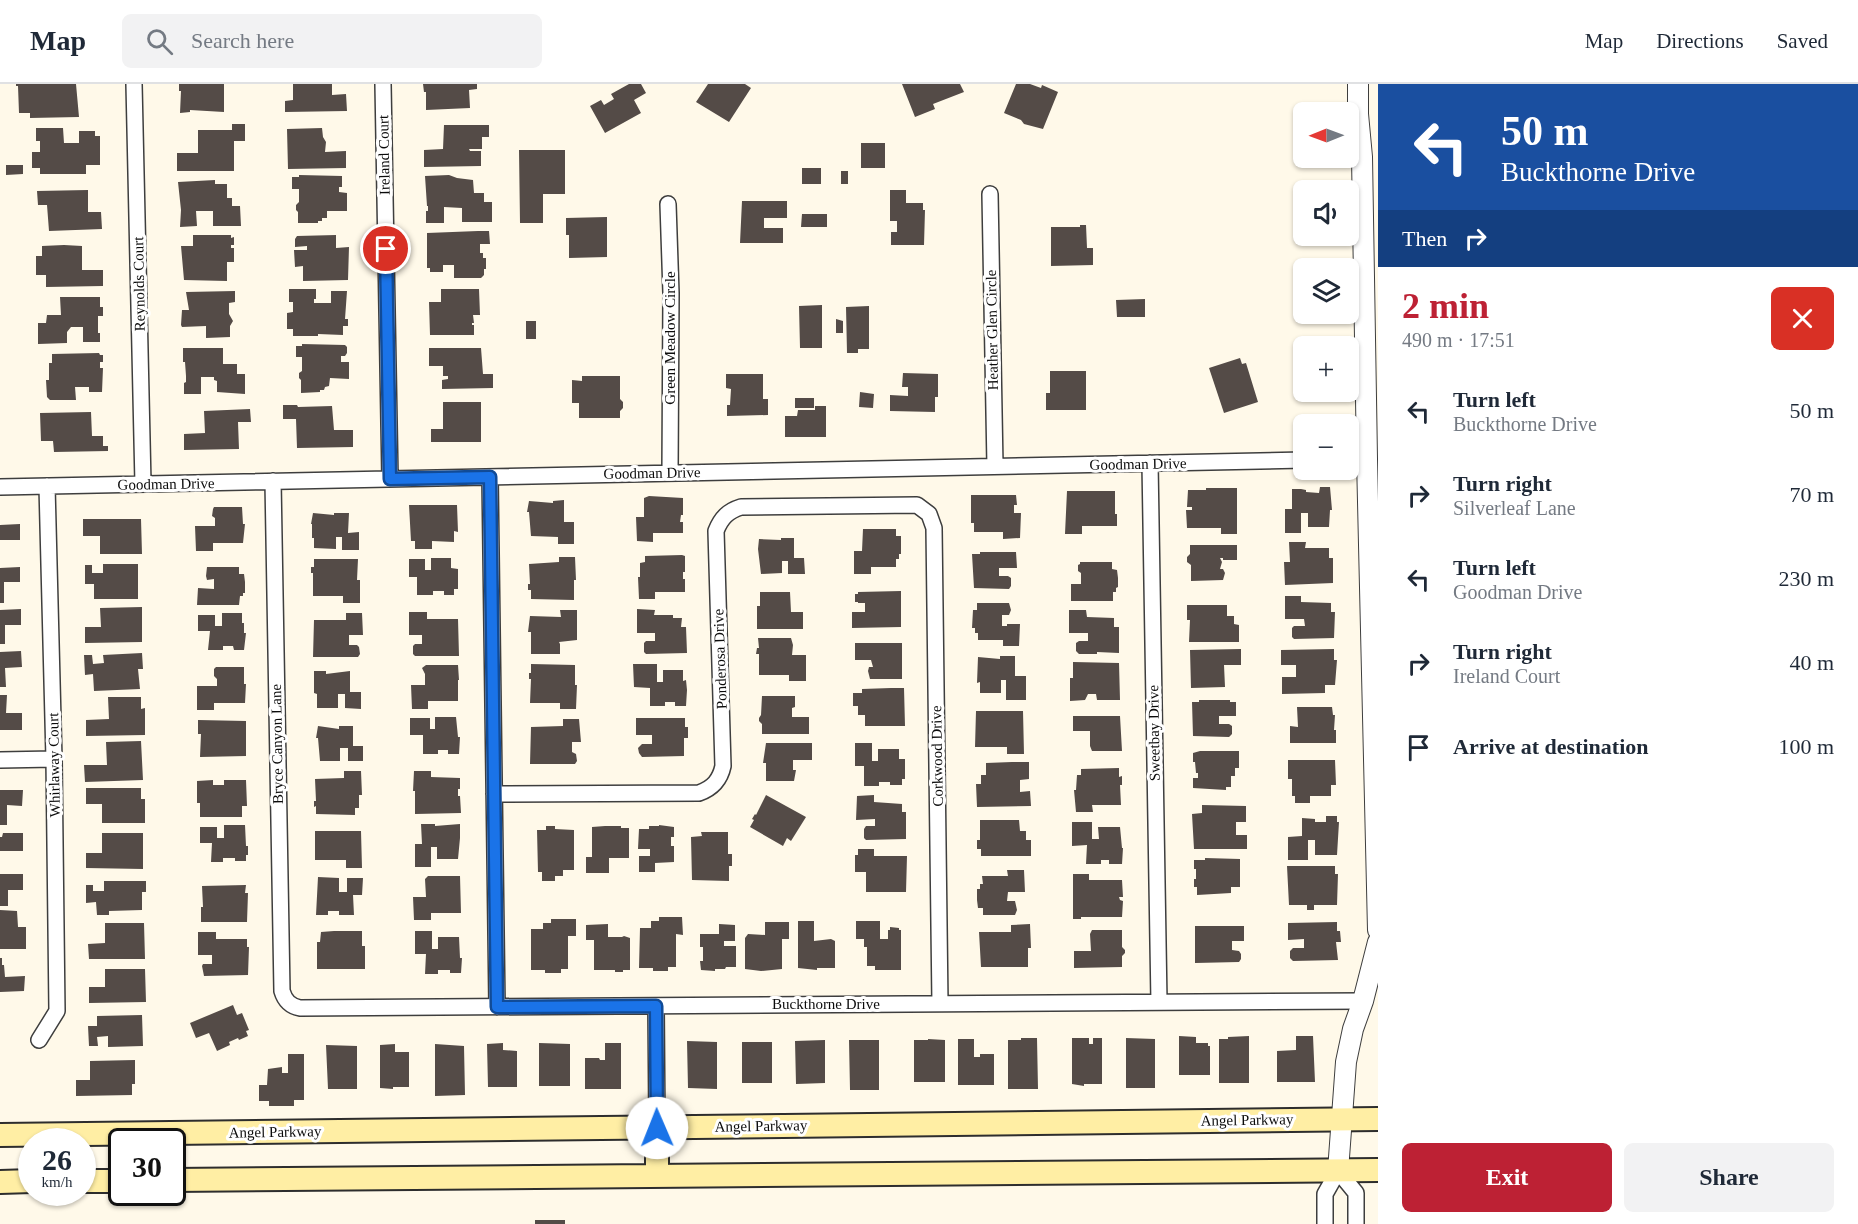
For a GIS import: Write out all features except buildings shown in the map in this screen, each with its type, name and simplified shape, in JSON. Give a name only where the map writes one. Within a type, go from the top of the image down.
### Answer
[{"type":"main road","name":"Angel Parkway","points":[[0,1135],[1378,1119]]},
{"type":"main road","points":[[657,1128],[657,1175]]},
{"type":"main road","points":[[186,1180],[1378,1170]]},
{"type":"main road","points":[[0,1182],[18,1181]]},
{"type":"street","name":"Reynolds Court","points":[[134,84],[143,484]]},
{"type":"street","name":"Ireland Court","points":[[383,84],[390,479]]},
{"type":"street","points":[[1348,84],[1354,102]]},
{"type":"street","points":[[1358,84],[1358,102]]},
{"type":"street","points":[[1359,125],[1362,157],[1359,414]]},
{"type":"street","name":"Heather Glen Circle","points":[[990,194],[995,466]]},
{"type":"street","name":"Green Meadow Circle","points":[[668,204],[671,293],[670,473]]},
{"type":"street","name":"Goodman Drive","points":[[0,487],[1293,460]]},
{"type":"street","name":"Sweetbay Drive","points":[[1150,463],[1159,1002]]},
{"type":"street","points":[[490,477],[497,1007]]},
{"type":"street","points":[[1359,480],[1378,930]]},
{"type":"street","name":"Bryce Canyon Lane","points":[[273,481],[282,991],[290,1004]]},
{"type":"street","name":"Whirlaway Court","points":[[39,1040],[57,1011],[47,486]]},
{"type":"street","name":"Ponderosa Drive","points":[[494,794],[699,793],[708,790],[716,784],[723,766],[716,531],[725,515],[741,507],[909,504],[926,510]]},
{"type":"street","name":"Corkwood Drive","points":[[926,510],[933,520],[934,528],[940,1004]]},
{"type":"street","points":[[0,760],[54,759]]},
{"type":"street","points":[[1325,1224],[1325,1194],[1338,1171],[1346,1062],[1378,942]]},
{"type":"street","name":"Buckthorne Drive","points":[[290,1004],[300,1008],[1363,1001]]},
{"type":"street","points":[[656,1006],[657,1128]]},
{"type":"street","points":[[1338,1171],[1356,1193],[1356,1224]]},
{"type":"route","points":[[386,249],[390,479],[490,477],[497,1007],[656,1006],[657,1128]]}]
